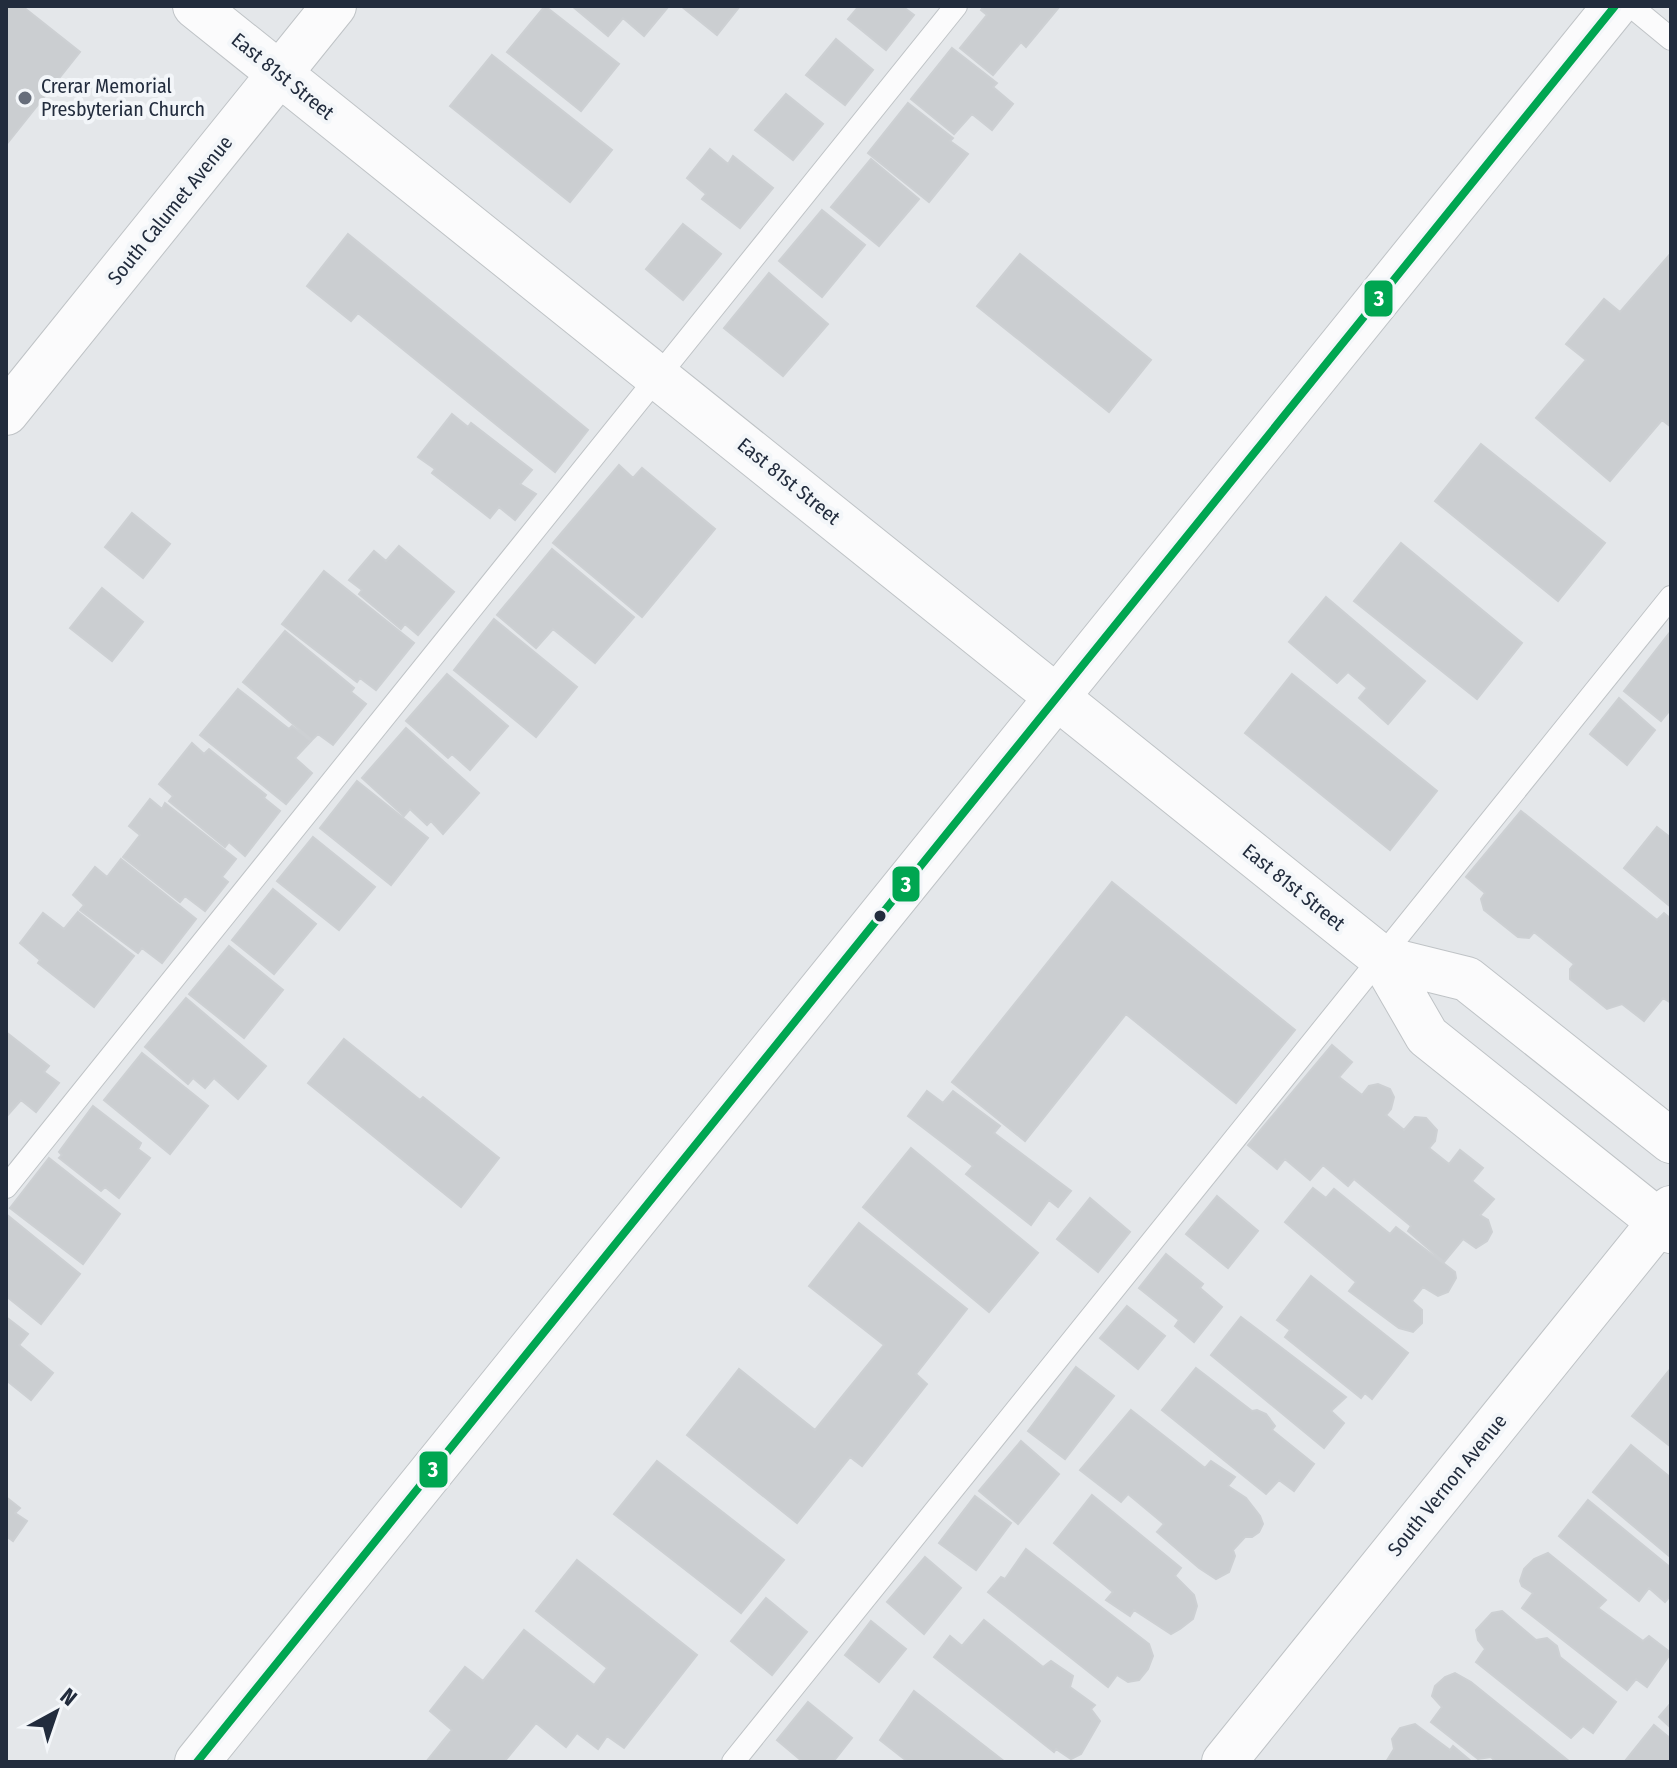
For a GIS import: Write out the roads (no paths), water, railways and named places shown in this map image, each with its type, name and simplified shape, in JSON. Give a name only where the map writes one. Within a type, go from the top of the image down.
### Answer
[{"type":"street","name":"East 81st Street","points":[[195,6],[1382,958],[1427,1036],[1667,1220]]},
{"type":"street","name":"South Calumet Avenue","points":[[6,413],[334,6]]},
{"type":"street","points":[[197,1762],[1615,6]]},
{"type":"street","name":"East 81st Street","points":[[1382,958],[1467,979],[1671,1141]]},
{"type":"street","name":"South Vernon Avenue","points":[[1224,1762],[1667,1220]]},
{"type":"lane","points":[[6,1187],[956,6]]},
{"type":"lane","points":[[1631,6],[1671,39]]},
{"type":"lane","points":[[733,1762],[1671,597]]},
{"type":"place","name":"Crerar Memorial Presbyterian Church","points":[[25,98]]}]
